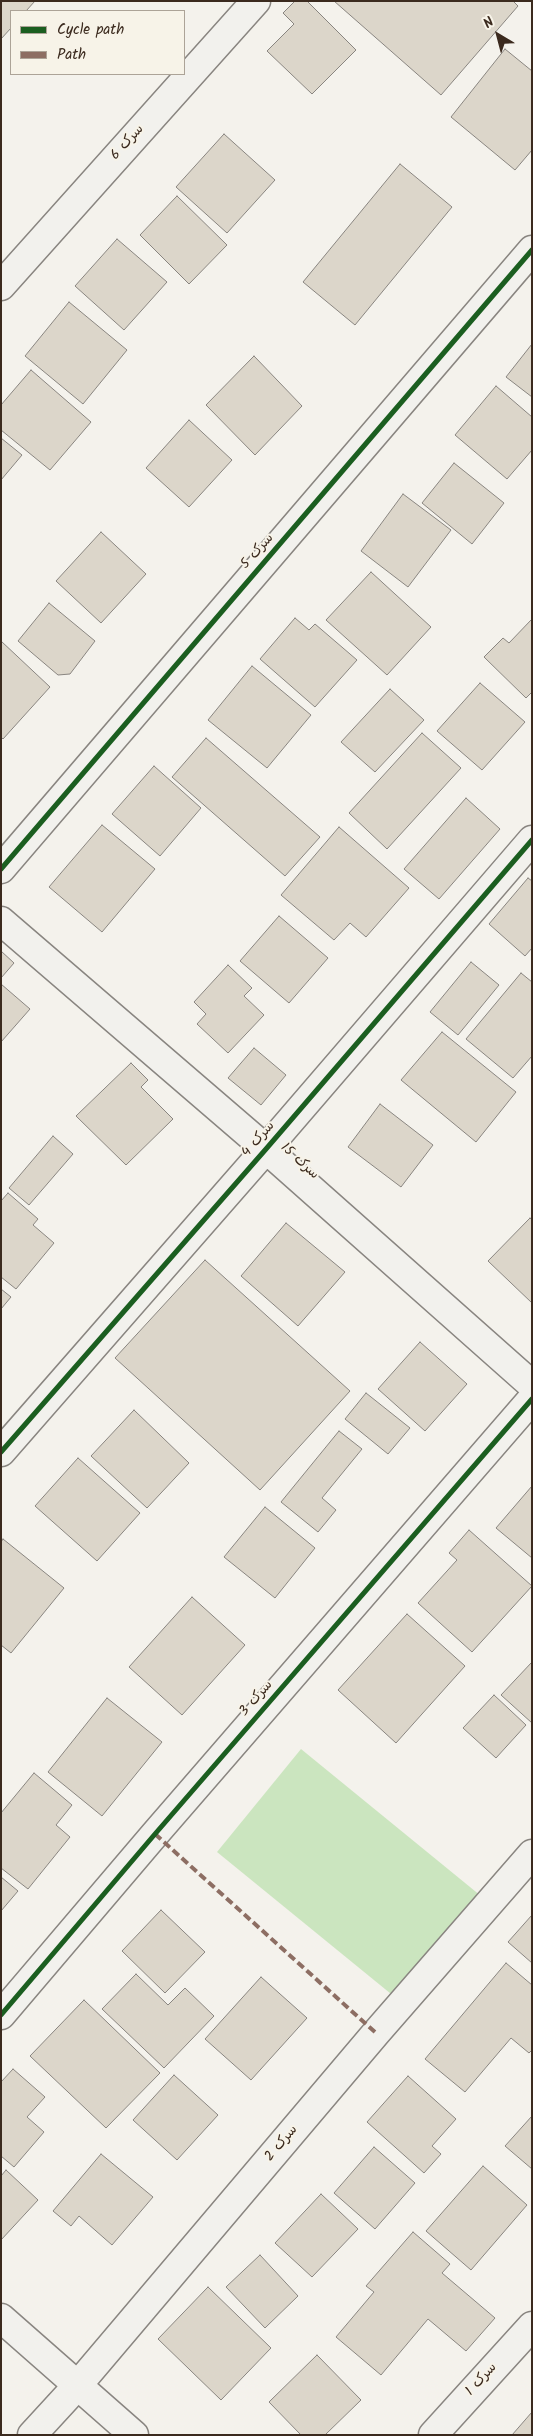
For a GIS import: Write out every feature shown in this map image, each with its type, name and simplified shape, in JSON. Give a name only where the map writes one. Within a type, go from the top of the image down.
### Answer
[{"type":"street","name":"سرک 6","points":[[1,286],[256,1]]},
{"type":"street","name":"سرک 5","points":[[1,869],[532,250]]},
{"type":"street","name":"سرک 4","points":[[1,1452],[266,1149],[532,840]]},
{"type":"street","name":"سرک 15","points":[[1,922],[266,1149],[532,1385]]},
{"type":"street","name":"سرک 3","points":[[1,2015],[155,1834],[532,1399]]},
{"type":"street","name":"سرک 2","points":[[32,2435],[77,2386],[376,2033],[532,1854]]},
{"type":"street","points":[[1,2318],[134,2435]]},
{"type":"street","name":"سرک 1","points":[[433,2435],[532,2326]]},
{"type":"green space","points":[[301,1749],[481,1896],[396,1998],[217,1852]]},
{"type":"building","points":[[1,1],[35,1],[27,10],[10,10],[10,29],[1,39]]},
{"type":"building","points":[[295,1],[307,1],[356,50],[312,94],[267,51],[294,24],[283,13]]},
{"type":"building","points":[[334,1],[513,1],[518,6],[441,95]]},
{"type":"building","points":[[505,49],[532,71],[532,150],[515,170],[451,117]]},
{"type":"building","points":[[224,134],[275,180],[227,233],[176,187]]},
{"type":"building","points":[[400,164],[452,207],[355,325],[303,282]]},
{"type":"building","points":[[177,196],[227,245],[189,284],[140,235]]},
{"type":"building","points":[[117,239],[167,282],[124,330],[75,286]]},
{"type":"building","points":[[69,302],[127,350],[83,404],[25,356]]},
{"type":"building","points":[[532,344],[532,397],[506,377]]},
{"type":"building","points":[[254,356],[302,406],[255,455],[206,405]]},
{"type":"building","points":[[31,370],[91,422],[50,470],[1,430],[1,405]]},
{"type":"building","points":[[496,386],[532,417],[532,450],[507,479],[455,435]]},
{"type":"building","points":[[189,420],[232,460],[189,507],[146,468]]},
{"type":"building","points":[[1,438],[22,455],[1,480]]},
{"type":"building","points":[[454,463],[504,503],[472,544],[422,503]]},
{"type":"building","points":[[403,494],[451,530],[408,587],[361,551]]},
{"type":"building","points":[[101,532],[146,574],[101,623],[56,581]]},
{"type":"building","points":[[371,572],[431,627],[387,675],[326,620]]},
{"type":"building","points":[[49,603],[95,641],[70,674],[58,675],[18,641]]},
{"type":"building","points":[[295,618],[309,630],[315,624],[357,660],[315,707],[260,659]]},
{"type":"building","points":[[532,619],[532,692],[526,698],[484,657],[503,638],[509,643]]},
{"type":"building","points":[[1,641],[50,687],[3,739],[1,737]]},
{"type":"building","points":[[252,666],[311,715],[267,768],[208,720]]},
{"type":"building","points":[[480,683],[525,722],[482,770],[437,731]]},
{"type":"building","points":[[390,689],[424,720],[375,772],[341,742]]},
{"type":"building","points":[[422,733],[461,768],[387,849],[349,813]]},
{"type":"building","points":[[206,738],[320,837],[285,876],[172,777]]},
{"type":"building","points":[[154,766],[201,808],[160,856],[112,814]]},
{"type":"building","points":[[466,798],[500,829],[439,899],[404,869]]},
{"type":"building","points":[[102,825],[155,869],[102,932],[49,887]]},
{"type":"building","points":[[339,827],[409,888],[366,937],[350,923],[334,940],[281,895]]},
{"type":"building","points":[[528,878],[532,881],[532,948],[525,956],[489,924]]},
{"type":"building","points":[[279,916],[328,958],[289,1003],[240,961]]},
{"type":"building","points":[[1,951],[14,963],[1,978]]},
{"type":"building","points":[[471,962],[499,985],[458,1035],[430,1012]]},
{"type":"building","points":[[228,965],[252,988],[244,996],[264,1015],[228,1053],[197,1024],[206,1014],[194,1002]]},
{"type":"building","points":[[521,973],[532,982],[532,1056],[513,1078],[466,1039]]},
{"type":"building","points":[[1,984],[30,1009],[1,1042]]},
{"type":"building","points":[[442,1032],[516,1092],[476,1142],[401,1080]]},
{"type":"building","points":[[254,1048],[286,1075],[261,1105],[228,1078]]},
{"type":"building","points":[[131,1063],[148,1080],[141,1087],[173,1119],[126,1165],[76,1116]]},
{"type":"building","points":[[380,1104],[433,1145],[401,1187],[348,1147]]},
{"type":"building","points":[[53,1136],[73,1154],[29,1205],[9,1188]]},
{"type":"building","points":[[8,1193],[38,1219],[33,1225],[54,1243],[16,1289],[1,1277],[1,1201]]},
{"type":"building","points":[[530,1218],[532,1220],[532,1303],[488,1261]]},
{"type":"building","points":[[286,1223],[345,1272],[298,1326],[241,1276]]},
{"type":"building","points":[[205,1260],[350,1391],[260,1490],[115,1358]]},
{"type":"building","points":[[1,1289],[11,1297],[1,1309]]},
{"type":"building","points":[[420,1342],[467,1384],[425,1431],[378,1389]]},
{"type":"building","points":[[366,1393],[410,1428],[388,1454],[345,1419]]},
{"type":"building","points":[[134,1410],[189,1463],[147,1508],[91,1456]]},
{"type":"building","points":[[339,1431],[362,1449],[322,1498],[336,1510],[318,1532],[281,1502]]},
{"type":"building","points":[[78,1458],[140,1513],[97,1561],[35,1506]]},
{"type":"building","points":[[532,1486],[532,1558],[496,1528]]},
{"type":"building","points":[[265,1507],[315,1548],[275,1598],[224,1557]]},
{"type":"building","points":[[469,1530],[532,1586],[472,1652],[418,1603],[457,1560],[449,1553]]},
{"type":"building","points":[[3,1539],[64,1588],[11,1653],[1,1645],[1,1542]]},
{"type":"building","points":[[192,1597],[245,1645],[182,1715],[129,1667]]},
{"type":"building","points":[[407,1614],[465,1666],[396,1743],[338,1690]]},
{"type":"building","points":[[532,1662],[532,1723],[501,1695]]},
{"type":"building","points":[[494,1695],[526,1725],[496,1758],[463,1728]]},
{"type":"building","points":[[107,1698],[162,1742],[102,1816],[48,1772]]},
{"type":"building","points":[[34,1773],[72,1805],[56,1825],[70,1837],[28,1889],[1,1868],[1,1813]]},
{"type":"building","points":[[1,1877],[18,1891],[1,1911]]},
{"type":"building","points":[[161,1910],[205,1952],[165,1993],[122,1951]]},
{"type":"building","points":[[532,1915],[532,1963],[508,1942]]},
{"type":"building","points":[[506,1963],[532,1985],[532,2050],[529,2053],[511,2038],[465,2092],[425,2059]]},
{"type":"building","points":[[136,1974],[168,2005],[185,1988],[214,2016],[164,2068],[102,2009]]},
{"type":"building","points":[[261,1977],[307,2018],[251,2080],[205,2039]]},
{"type":"building","points":[[84,2000],[160,2073],[106,2128],[30,2056]]},
{"type":"building","points":[[13,2069],[45,2097],[27,2117],[44,2132],[14,2167],[1,2156],[1,2082]]},
{"type":"building","points":[[174,2075],[218,2115],[177,2160],[133,2120]]},
{"type":"building","points":[[408,2076],[456,2119],[432,2146],[441,2154],[424,2173],[367,2122]]},
{"type":"building","points":[[532,2116],[532,2169],[505,2146]]},
{"type":"building","points":[[374,2147],[415,2183],[375,2229],[334,2193]]},
{"type":"building","points":[[101,2154],[153,2197],[112,2245],[79,2216],[71,2226],[53,2211]]},
{"type":"building","points":[[483,2166],[527,2205],[471,2270],[426,2231]]},
{"type":"building","points":[[6,2170],[38,2200],[1,2240],[1,2176]]},
{"type":"building","points":[[321,2194],[358,2229],[312,2277],[275,2243]]},
{"type":"building","points":[[413,2232],[450,2264],[442,2273],[495,2318],[466,2351],[428,2319],[381,2375],[336,2337],[374,2292],[366,2286]]},
{"type":"building","points":[[260,2255],[298,2296],[265,2328],[226,2287]]},
{"type":"building","points":[[208,2287],[271,2348],[221,2400],[158,2339]]},
{"type":"building","points":[[317,2355],[361,2400],[325,2435],[301,2435],[269,2402]]},
{"type":"building","points":[[532,2412],[532,2435],[512,2435]]},
{"type":"marked path","points":[[155,1834],[376,2033]]},
{"type":"cycle path","points":[[1,869],[532,250]]},
{"type":"cycle path","points":[[1,1452],[266,1149],[532,840]]},
{"type":"cycle path","points":[[1,2015],[155,1834],[532,1399]]}]
